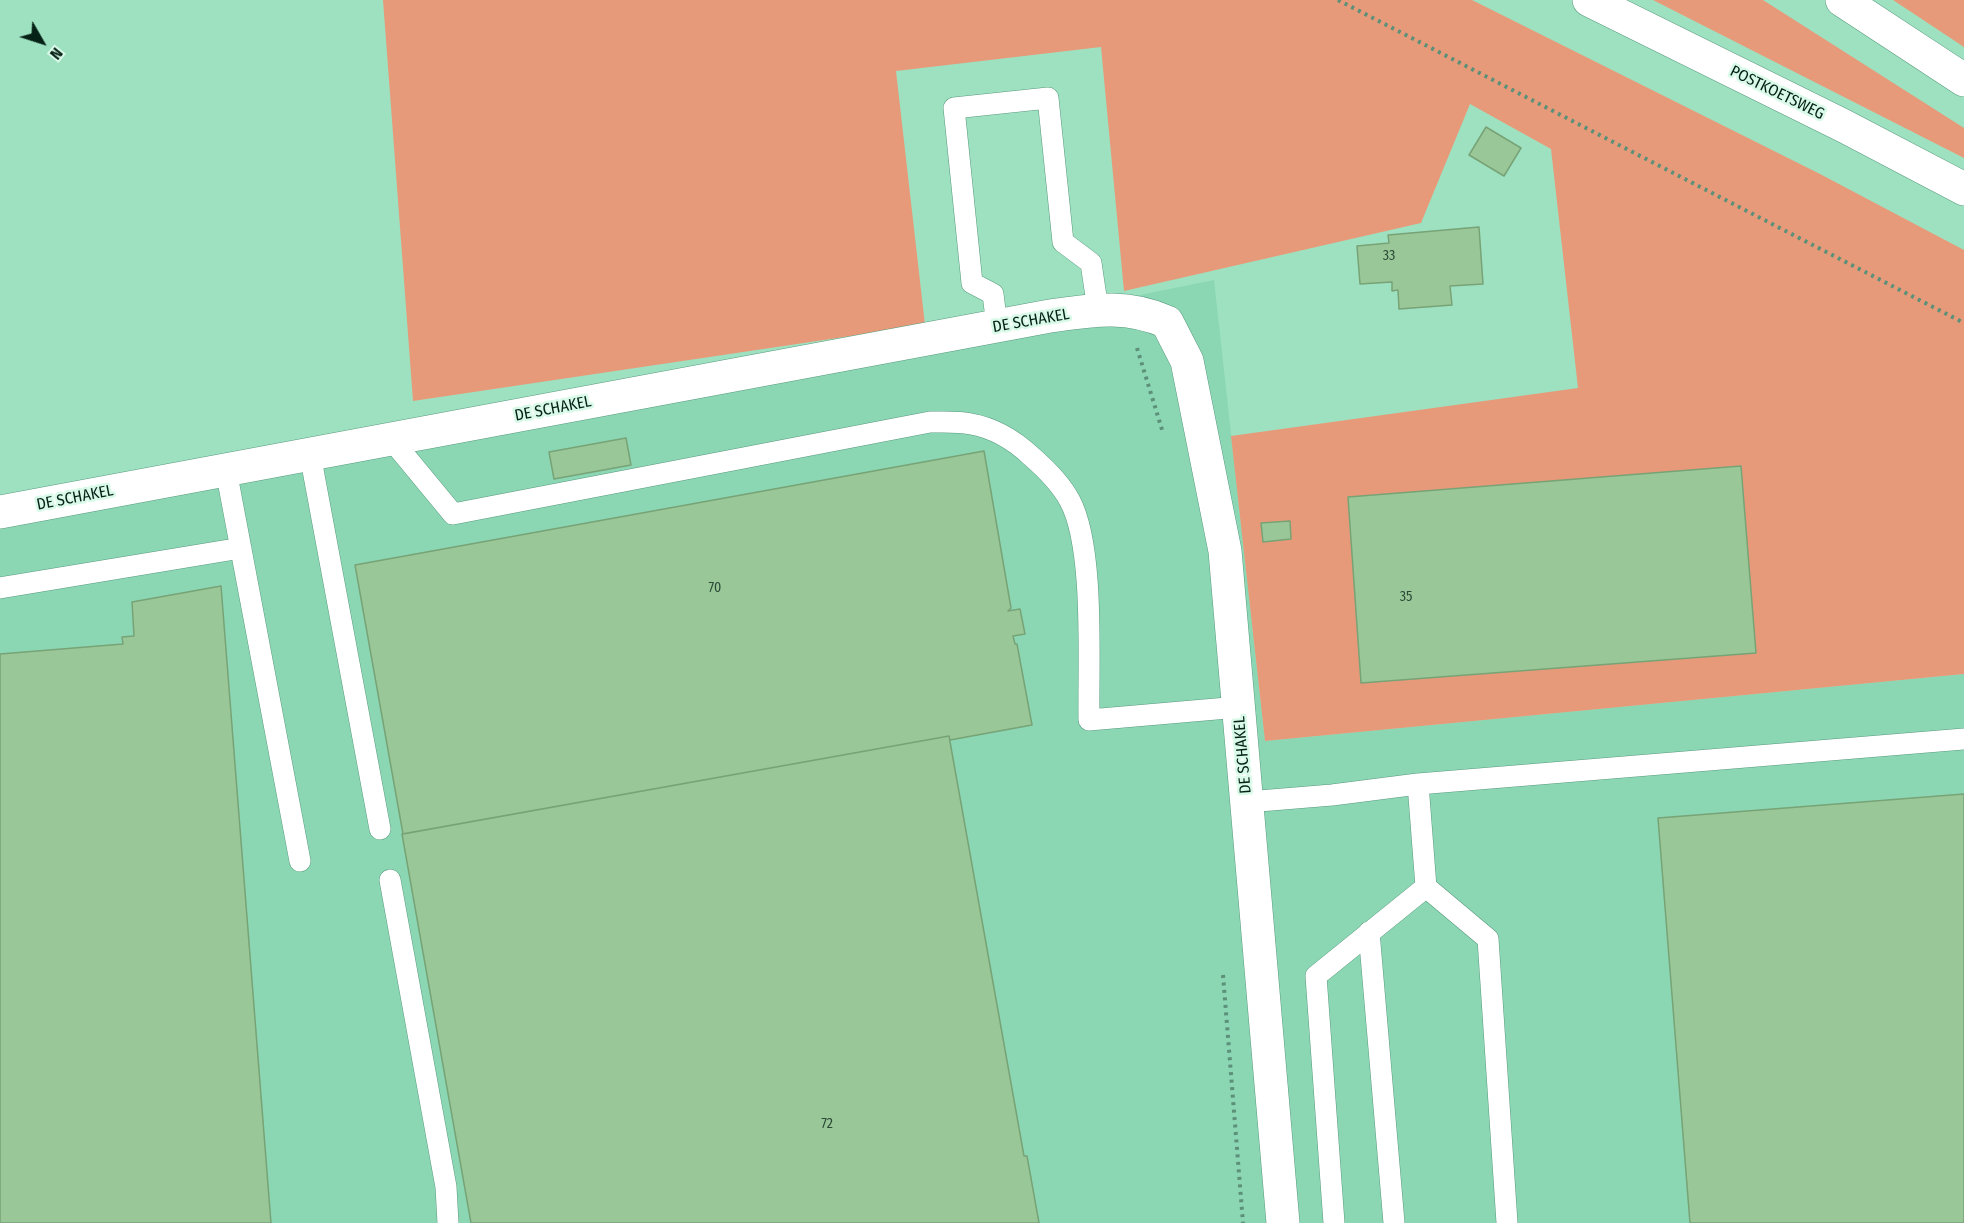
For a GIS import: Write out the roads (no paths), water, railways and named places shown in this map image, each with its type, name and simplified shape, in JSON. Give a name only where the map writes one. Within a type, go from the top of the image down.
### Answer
[{"type":"main road","name":"POSTKOETSWEG","points":[[1589,0],[1844,126],[1964,189]]},
{"type":"main road","points":[[1842,0],[1964,81]]},
{"type":"main road","name":"DE SCHAKEL","points":[[0,512],[997,326],[1102,309],[1145,312],[1167,322],[1187,361],[1225,551],[1283,1223]]},
{"type":"lane","points":[[997,326],[993,294],[972,283],[954,108],[1048,98],[1063,242],[1091,263],[1102,309]]},
{"type":"lane","points":[[391,439],[453,514],[930,422],[971,424],[997,432],[1020,446],[1048,470],[1070,502],[1082,537],[1088,607],[1089,720],[1239,707]]},
{"type":"lane","points":[[310,454],[380,829]]},
{"type":"lane","points":[[226,470],[300,861]]},
{"type":"lane","points":[[0,588],[241,548]]},
{"type":"lane","points":[[1247,801],[1332,795],[1418,784],[1964,739]]},
{"type":"lane","points":[[1418,784],[1426,886],[1488,939],[1507,1223]]},
{"type":"lane","points":[[390,880],[446,1186],[448,1223]]},
{"type":"lane","points":[[1334,1223],[1316,976],[1426,886]]},
{"type":"lane","points":[[1369,932],[1394,1223]]}]
